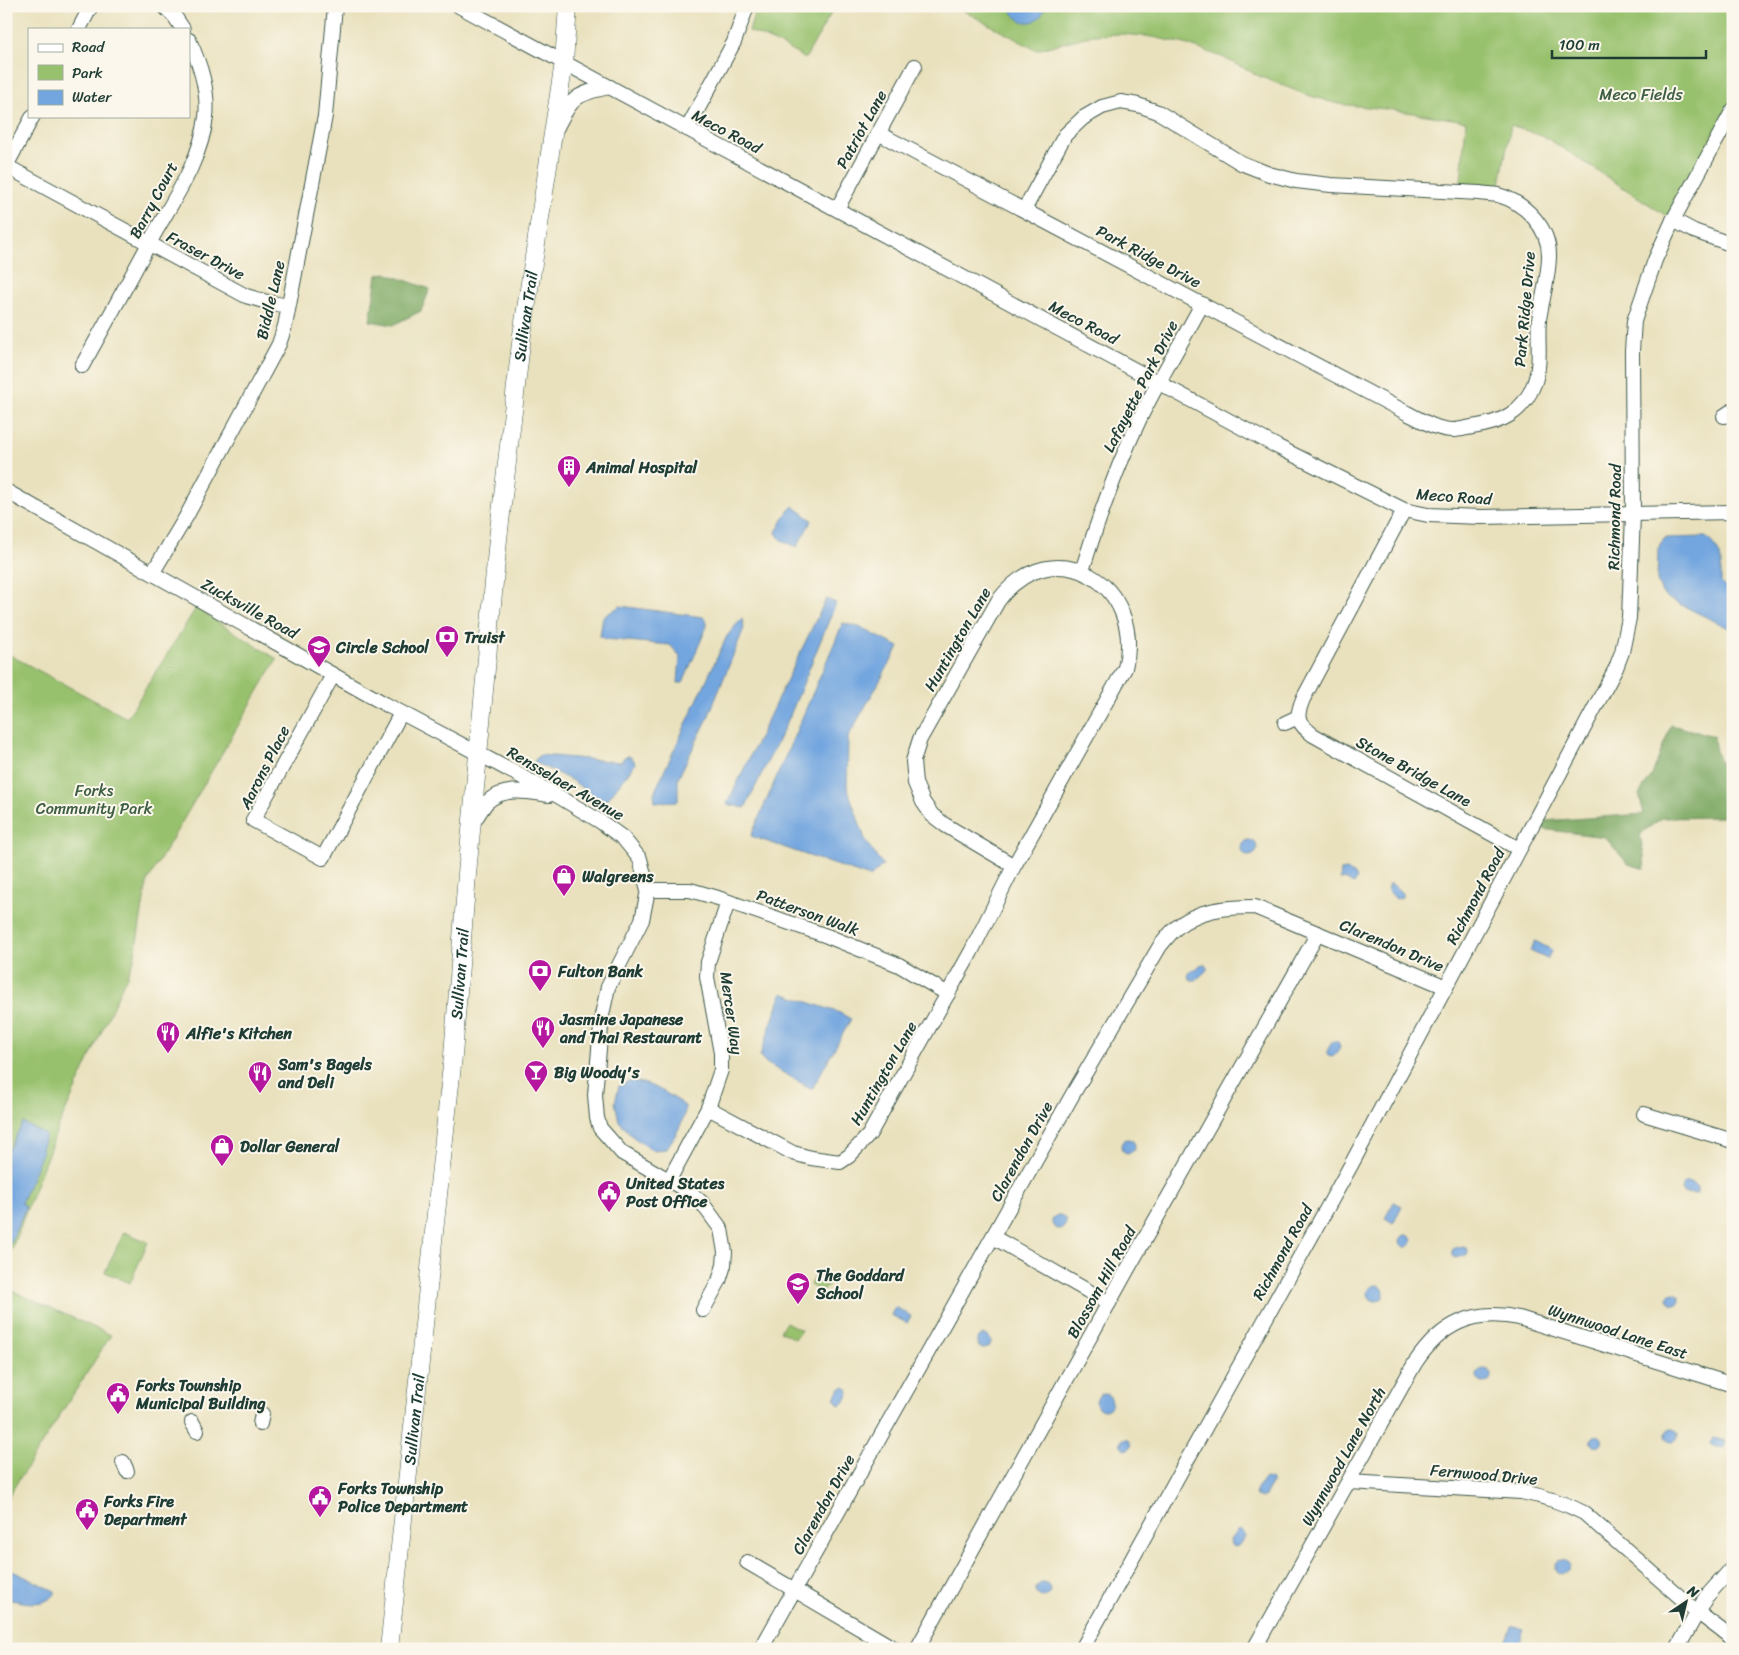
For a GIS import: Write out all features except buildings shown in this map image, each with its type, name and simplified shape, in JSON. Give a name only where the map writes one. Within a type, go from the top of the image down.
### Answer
[{"type":"main road","name":"Sullivan Trail","points":[[389,1649],[453,1056],[477,753],[497,541],[520,351],[564,62],[568,6]]},
{"type":"street","points":[[80,28],[91,6]]},
{"type":"street","points":[[164,6],[182,28]]},
{"type":"street","name":"Biddle Lane","points":[[153,572],[186,517],[272,359],[282,335],[325,116],[334,6]]},
{"type":"street","name":"Meco Road","points":[[459,6],[1278,447],[1404,510],[1428,515],[1481,517],[1733,512]]},
{"type":"street","points":[[688,129],[734,42],[747,6]]},
{"type":"street","name":"Barry Court","points":[[82,366],[179,190],[202,143],[207,95],[202,72],[190,42]]},
{"type":"street","name":"Patriot Lane","points":[[837,209],[916,66]]},
{"type":"street","points":[[552,137],[567,108],[576,98],[591,90],[610,87]]},
{"type":"street","name":"Park Ridge Drive","points":[[878,133],[1407,413],[1434,426],[1453,430],[1492,424],[1510,416],[1525,402],[1535,384],[1538,367],[1539,321],[1549,256],[1547,242],[1533,217],[1518,204],[1498,195],[1331,185],[1296,181],[1269,174],[1241,163],[1158,112],[1138,105],[1121,102],[1102,107],[1083,118],[1065,135],[1024,210]]},
{"type":"street","name":"Richmond Road","points":[[1082,1649],[1347,1172],[1616,668],[1622,652],[1629,618],[1633,514],[1632,351],[1634,321],[1655,260],[1673,220],[1733,110]]},
{"type":"street","points":[[6,166],[32,118]]},
{"type":"street","name":"Fraser Drive","points":[[6,166],[246,296],[288,306]]},
{"type":"street","points":[[1673,220],[1694,231],[1733,245]]},
{"type":"street","name":"Lafayette Park Drive","points":[[1082,571],[1096,523],[1119,465],[1141,417],[1202,304]]},
{"type":"street","name":"Zucksville Road","points":[[6,491],[401,713],[477,753]]},
{"type":"street","points":[[1285,723],[1298,717],[1297,712],[1303,699],[1404,510]]},
{"type":"street","name":"Huntington Lane","points":[[708,1108],[792,1153],[811,1158],[840,1162],[849,1156],[869,1135],[948,994],[1014,866],[1125,668],[1128,656],[1128,633],[1123,613],[1099,581],[1082,571],[1070,567],[1042,569],[1028,574],[1014,582],[1006,590],[920,738],[913,761],[915,783],[923,802],[932,815],[945,825],[1014,866]]},
{"type":"street","name":"Aarons Place","points":[[333,675],[253,820],[323,858],[401,713]]},
{"type":"street","name":"Stone Bridge Lane","points":[[1298,717],[1299,723],[1313,735],[1519,849]]},
{"type":"street","name":"Rensselaer Avenue","points":[[477,753],[558,796],[601,822],[623,838],[640,859],[648,890],[642,920],[608,987],[602,1015],[595,1095],[597,1118],[600,1128],[622,1152],[669,1180],[702,1203],[721,1230],[724,1240],[724,1265],[719,1281],[703,1310]]},
{"type":"street","points":[[471,826],[486,803],[499,794],[518,791],[558,796]]},
{"type":"street","name":"Patterson Walk","points":[[648,890],[690,890],[728,902],[880,956],[948,994]]},
{"type":"street","name":"Mercer Way","points":[[669,1180],[708,1108],[721,1070],[721,1053],[707,976],[708,962],[728,902]]},
{"type":"street","name":"Clarendon Drive","points":[[762,1649],[1074,1092],[1160,946],[1175,929],[1188,920],[1218,909],[1255,907],[1446,987]]},
{"type":"street","name":"Blossom Hill Road","points":[[917,1649],[1109,1303],[1318,933]]},
{"type":"street","points":[[1644,1114],[1733,1141]]},
{"type":"street","points":[[993,1237],[1109,1303]]},
{"type":"street","name":"Wynnwood Lane East","points":[[1492,1315],[1520,1318],[1733,1385]]},
{"type":"street","name":"Wynnwood Lane North","points":[[1254,1649],[1424,1350],[1437,1336],[1454,1324],[1475,1317],[1492,1315]]},
{"type":"street","name":"Fernwood Drive","points":[[1349,1482],[1521,1492],[1544,1496],[1568,1504],[1584,1513],[1697,1612],[1733,1639]]},
{"type":"street","points":[[747,1562],[895,1649]]},
{"type":"street","points":[[1677,1649],[1697,1612],[1715,1586],[1733,1567]]},
{"type":"green space","points":[[757,6],[835,6],[805,59],[782,45],[749,31]]},
{"type":"green space","name":"Meco Fields","points":[[955,6],[1733,6],[1733,110],[1673,220],[1547,138],[1511,125],[1498,195],[1460,192],[1466,121],[1338,104],[1304,94],[1259,76],[1222,57],[1185,44],[1153,37],[1122,34],[1093,35],[1036,50]]},
{"type":"green space","points":[[385,273],[430,289],[421,311],[393,325],[370,321],[377,275]]},
{"type":"green space","name":"Forks Community Park","points":[[196,608],[277,659],[147,882],[134,960],[57,1130],[6,1264],[6,653],[127,718]]},
{"type":"green space","points":[[1671,725],[1714,736],[1715,748],[1721,764],[1733,776],[1733,814],[1730,817],[1662,818],[1640,834],[1645,869],[1628,864],[1605,837],[1541,829],[1544,821],[1644,814],[1639,794],[1652,775]]},
{"type":"green space","points":[[124,1232],[148,1242],[130,1283],[105,1272]]},
{"type":"green space","points":[[816,1273],[830,1281],[823,1292],[810,1285]]},
{"type":"green space","points":[[6,1288],[111,1335],[6,1500]]},
{"type":"green space","points":[[786,1322],[801,1330],[795,1339],[780,1331]]},
{"type":"water","points":[[1010,6],[1045,6],[1039,18],[1028,22],[1017,18]]},
{"type":"water","points":[[793,506],[812,520],[797,547],[782,540],[776,532]]},
{"type":"water","points":[[1706,537],[1719,553],[1721,583],[1733,594],[1733,630],[1669,599],[1662,593],[1657,581],[1658,551],[1660,544],[1665,538]]},
{"type":"water","points":[[826,599],[836,603],[789,718],[745,808],[727,804]]},
{"type":"water","points":[[620,606],[703,617],[707,621],[707,626],[683,683],[678,683],[680,656],[670,645],[605,639],[600,636],[603,617]]},
{"type":"water","points":[[742,618],[744,628],[707,720],[678,778],[678,801],[655,802],[654,793],[727,636]]},
{"type":"water","points":[[843,623],[859,627],[899,647],[848,737],[847,787],[866,842],[883,865],[870,877],[751,836]]},
{"type":"water","points":[[541,755],[621,762],[624,757],[629,756],[634,760],[635,764],[607,800],[598,800],[573,781],[534,762]]},
{"type":"water","points":[[1249,840],[1257,848],[1249,856],[1241,848]]},
{"type":"water","points":[[1347,870],[1357,877],[1355,883],[1340,879],[1341,871]]},
{"type":"water","points":[[1389,884],[1392,884],[1402,893],[1402,897],[1396,899],[1387,889]]},
{"type":"water","points":[[1535,941],[1552,950],[1547,959],[1530,951]]},
{"type":"water","points":[[1204,964],[1207,966],[1207,970],[1196,980],[1191,980],[1188,976],[1191,970]]},
{"type":"water","points":[[782,993],[840,1013],[851,1019],[812,1089],[766,1063],[760,1056]]},
{"type":"water","points":[[1336,1041],[1340,1047],[1334,1056],[1331,1057],[1327,1055],[1327,1051],[1332,1042]]},
{"type":"water","points":[[629,1081],[658,1089],[685,1106],[681,1123],[666,1149],[652,1150],[633,1137],[619,1121],[615,1102],[619,1086]]},
{"type":"water","points":[[23,1123],[46,1135],[41,1149],[43,1151],[21,1203],[26,1207],[6,1253],[6,1154]]},
{"type":"water","points":[[1125,1139],[1131,1139],[1135,1146],[1131,1153],[1125,1153],[1121,1149],[1121,1143]]},
{"type":"water","points":[[1689,1182],[1697,1187],[1697,1194],[1683,1193],[1681,1190],[1683,1184]]},
{"type":"water","points":[[1394,1202],[1402,1206],[1393,1223],[1385,1218]]},
{"type":"water","points":[[1059,1215],[1064,1217],[1066,1222],[1064,1227],[1059,1229],[1054,1227],[1052,1222],[1054,1217]]},
{"type":"water","points":[[1404,1235],[1408,1235],[1412,1241],[1408,1247],[1404,1247],[1400,1243],[1400,1239]]},
{"type":"water","points":[[1464,1246],[1468,1251],[1467,1255],[1456,1258],[1452,1256],[1454,1248]]},
{"type":"water","points":[[1373,1285],[1379,1285],[1384,1290],[1382,1299],[1373,1301],[1368,1296],[1368,1290]]},
{"type":"water","points":[[1672,1293],[1676,1293],[1680,1299],[1676,1305],[1672,1305],[1668,1301],[1668,1297]]},
{"type":"water","points":[[895,1307],[911,1316],[907,1323],[891,1315]]},
{"type":"water","points":[[981,1335],[987,1335],[991,1342],[987,1349],[981,1349],[977,1345],[977,1339]]},
{"type":"water","points":[[1484,1369],[1489,1371],[1491,1376],[1489,1381],[1484,1383],[1479,1381],[1477,1376],[1479,1371]]},
{"type":"water","points":[[845,1387],[849,1393],[844,1403],[839,1405],[834,1398],[840,1389]]},
{"type":"water","points":[[1104,1394],[1112,1402],[1104,1410],[1096,1402]]},
{"type":"water","points":[[1674,1429],[1677,1430],[1677,1440],[1670,1441],[1667,1440],[1666,1433],[1667,1430]]},
{"type":"water","points":[[1595,1436],[1599,1436],[1602,1441],[1601,1445],[1595,1446],[1592,1443],[1592,1439]]},
{"type":"water","points":[[1126,1438],[1132,1444],[1126,1450],[1120,1444]]},
{"type":"water","points":[[1714,1438],[1725,1441],[1725,1447],[1713,1446],[1711,1443]]},
{"type":"water","points":[[1263,1479],[1271,1480],[1271,1484],[1264,1498],[1261,1498],[1256,1496],[1255,1493]]},
{"type":"water","points":[[1238,1529],[1243,1531],[1245,1536],[1238,1546],[1234,1547],[1231,1545],[1230,1540]]},
{"type":"water","points":[[1559,1560],[1565,1560],[1569,1567],[1565,1574],[1559,1574],[1555,1570],[1555,1564]]},
{"type":"water","points":[[6,1568],[55,1591],[55,1594],[39,1603],[6,1599]]},
{"type":"water","points":[[1043,1583],[1048,1585],[1050,1590],[1048,1595],[1043,1597],[1038,1595],[1036,1590],[1038,1585]]},
{"type":"water","points":[[1512,1626],[1524,1630],[1518,1647],[1506,1643]]},
{"type":"place","name":"Animal Hospital","points":[[569,488]]},
{"type":"place","name":"Truist","points":[[447,658]]},
{"type":"place","name":"Circle School","points":[[319,668]]},
{"type":"place","name":"Walgreens","points":[[564,897]]},
{"type":"place","name":"Fulton Bank","points":[[540,992]]},
{"type":"place","name":"Jasmine Japanese and Thai Restaurant","points":[[543,1049]]},
{"type":"place","name":"Alfie's Kitchen","points":[[168,1054]]},
{"type":"place","name":"Big Woody's","points":[[536,1093]]},
{"type":"place","name":"Sam's Bagels and Deli","points":[[260,1094]]},
{"type":"place","name":"Dollar General","points":[[222,1167]]},
{"type":"place","name":"United States Post Office","points":[[609,1213]]},
{"type":"place","name":"The Goddard School","points":[[798,1305]]},
{"type":"place","name":"Forks Township Municipal Building","points":[[118,1415]]},
{"type":"place","name":"Forks Township Police Department","points":[[320,1518]]},
{"type":"place","name":"Forks Fire Department","points":[[87,1531]]}]
